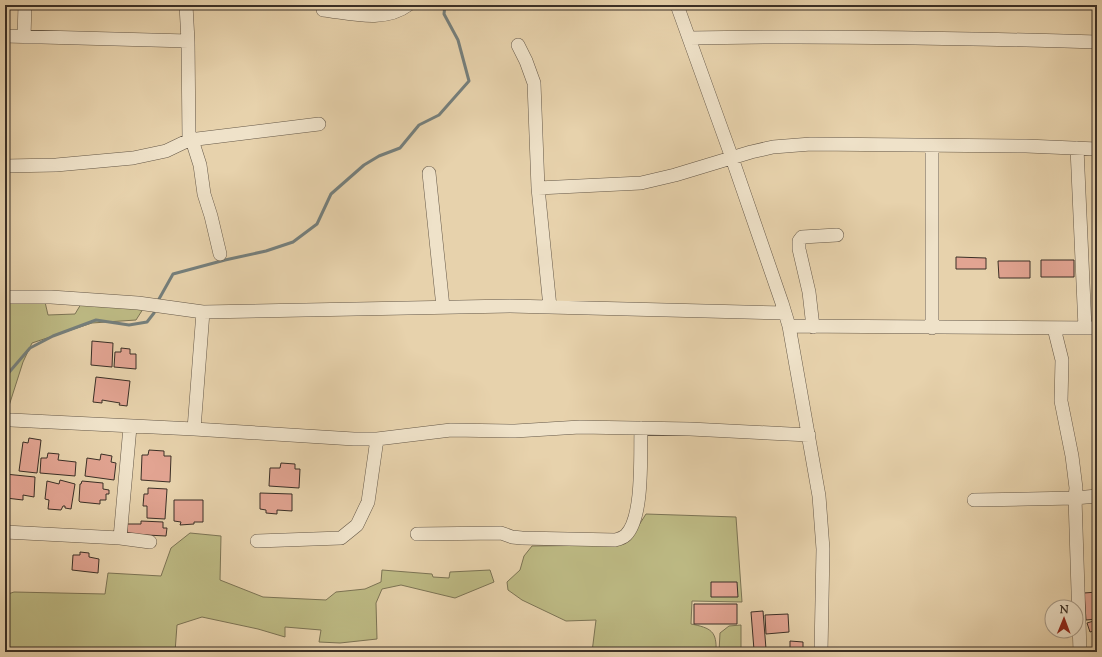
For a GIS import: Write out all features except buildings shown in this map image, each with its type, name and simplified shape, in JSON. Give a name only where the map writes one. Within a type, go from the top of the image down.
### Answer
[{"type":"street","points":[[24,37],[25,5]]},
{"type":"street","points":[[186,5],[191,140],[200,165],[204,194],[220,254]]},
{"type":"street","points":[[323,10],[366,15],[388,15],[401,10],[408,5]]},
{"type":"street","points":[[676,5],[732,158],[789,326],[819,496],[823,549],[821,652]]},
{"type":"street","points":[[5,36],[188,41]]},
{"type":"street","points":[[689,38],[776,36],[1097,42]]},
{"type":"street","points":[[518,45],[534,83],[538,188],[550,307]]},
{"type":"street","points":[[5,166],[56,165],[133,158],[166,151],[191,140],[319,124]]},
{"type":"street","points":[[538,188],[641,183],[675,175],[751,152],[773,147],[811,144],[1097,148]]},
{"type":"street","points":[[932,146],[932,328]]},
{"type":"street","points":[[789,326],[1091,328],[1077,148]]},
{"type":"street","points":[[429,173],[443,307]]},
{"type":"street","points":[[813,327],[809,292],[798,241],[802,237],[837,235]]},
{"type":"street","points":[[5,297],[51,297],[138,303],[203,312],[510,306],[785,313]]},
{"type":"street","points":[[194,429],[203,312]]},
{"type":"street","points":[[1054,328],[1062,360],[1061,401],[1072,456],[1076,488],[1075,498],[1080,652]]},
{"type":"street","points":[[11,420],[354,439],[377,439],[451,430],[515,430],[580,427],[690,429],[809,436]]},
{"type":"street","points":[[120,538],[130,427]]},
{"type":"street","points":[[417,534],[501,533],[512,537],[522,538],[615,540],[626,536],[630,530],[638,504],[641,428]]},
{"type":"street","points":[[257,541],[341,538],[357,525],[368,502],[377,439]]},
{"type":"street","points":[[974,500],[1075,498],[1097,496]]},
{"type":"street","points":[[5,532],[120,538],[150,542]]},
{"type":"shaded area","points":[[45,302],[48,315],[75,314],[81,304],[143,309],[136,320],[92,323],[32,343],[23,362],[7,412],[5,412],[5,303]]},
{"type":"shaded area","points":[[646,514],[736,517],[742,602],[692,601],[691,624],[708,629],[714,635],[716,652],[592,652],[596,620],[566,621],[522,600],[508,590],[507,582],[520,570],[524,556],[532,546],[606,545],[632,536]]},
{"type":"shaded area","points":[[190,533],[221,536],[220,580],[263,597],[326,600],[336,592],[365,589],[381,582],[382,570],[432,574],[433,577],[449,578],[450,572],[490,570],[494,582],[455,598],[401,585],[382,589],[376,603],[377,639],[340,643],[319,642],[321,630],[285,627],[285,637],[258,629],[202,617],[177,625],[175,652],[5,652],[5,595],[14,592],[105,594],[108,573],[161,576],[171,548]]},
{"type":"shaded area","points":[[741,625],[741,650],[719,652],[720,633],[729,626]]},
{"type":"waterway","points":[[159,299],[173,274],[266,251],[293,242],[317,224],[331,194],[364,165],[379,156],[400,148],[419,125],[439,115],[469,81],[458,40],[444,14],[445,5]]},
{"type":"waterway","points":[[5,377],[30,348],[53,336],[96,320],[129,325],[147,322],[154,313]]}]
